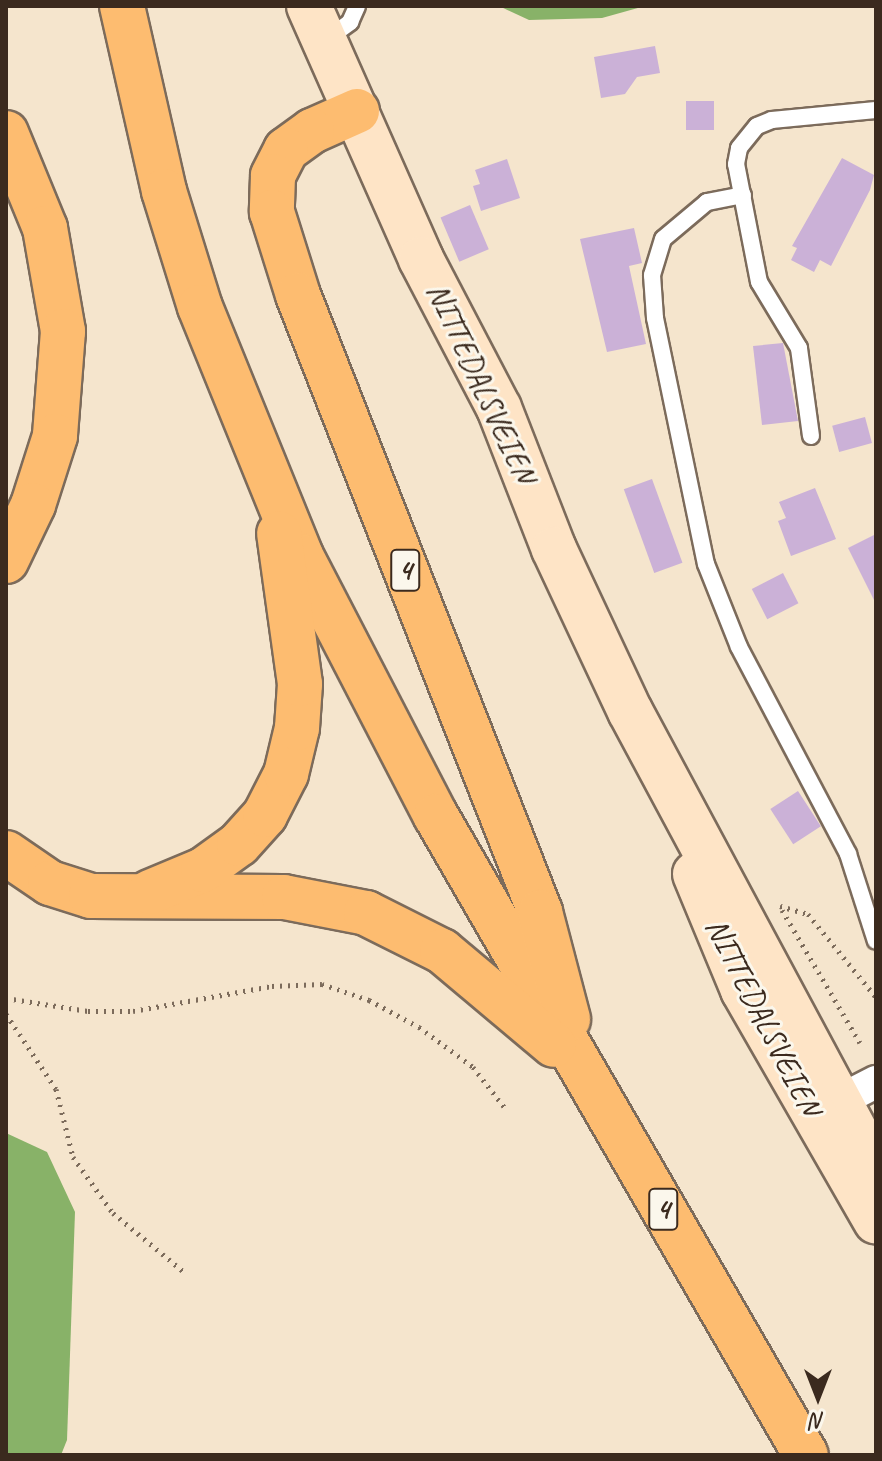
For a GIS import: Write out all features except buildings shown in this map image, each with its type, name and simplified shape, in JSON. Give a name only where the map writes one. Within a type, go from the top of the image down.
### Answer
[{"type":"highway","name":"4","points":[[122,6],[181,248],[278,506],[402,755],[806,1455]]},
{"type":"highway","name":"4","points":[[357,111],[312,131],[286,150],[273,176],[272,212],[298,295],[540,912],[580,1068]]},
{"type":"highway","points":[[6,133],[45,228],[63,331],[59,408],[48,462],[6,561]]},
{"type":"highway","name":"4","points":[[134,899],[224,857],[265,815],[286,774],[297,728],[300,684],[282,581],[278,506]]},
{"type":"highway","name":"4","points":[[6,853],[34,875],[70,890],[134,899],[284,897],[366,913],[442,951],[580,1068]]},
{"type":"main road","name":"NITTEDALSVEIEN","points":[[317,23],[421,259],[499,408],[568,582],[676,802],[711,856],[852,1107],[876,1170]]},
{"type":"main road","name":"NITTEDALSVEIEN","points":[[852,1107],[876,1221]]},
{"type":"lane","points":[[317,23],[350,22],[357,6]]},
{"type":"lane","points":[[811,436],[799,348],[765,297],[736,164],[739,148],[757,126],[788,117],[876,110]]},
{"type":"lane","points":[[743,195],[707,202],[663,239],[652,275],[655,318],[706,564],[739,647],[848,854],[876,941]]},
{"type":"path","points":[[780,906],[808,914],[876,997]]},
{"type":"path","points":[[6,998],[88,1011],[133,1011],[272,986],[322,984],[369,1000],[419,1027],[473,1067],[505,1108]]},
{"type":"path","points":[[6,1014],[56,1089],[73,1157],[113,1213],[184,1272]]},
{"type":"green space","points":[[499,6],[645,6],[602,18],[529,20]]},
{"type":"green space","points":[[6,1133],[47,1152],[75,1212],[67,1440],[61,1455],[6,1455]]}]
